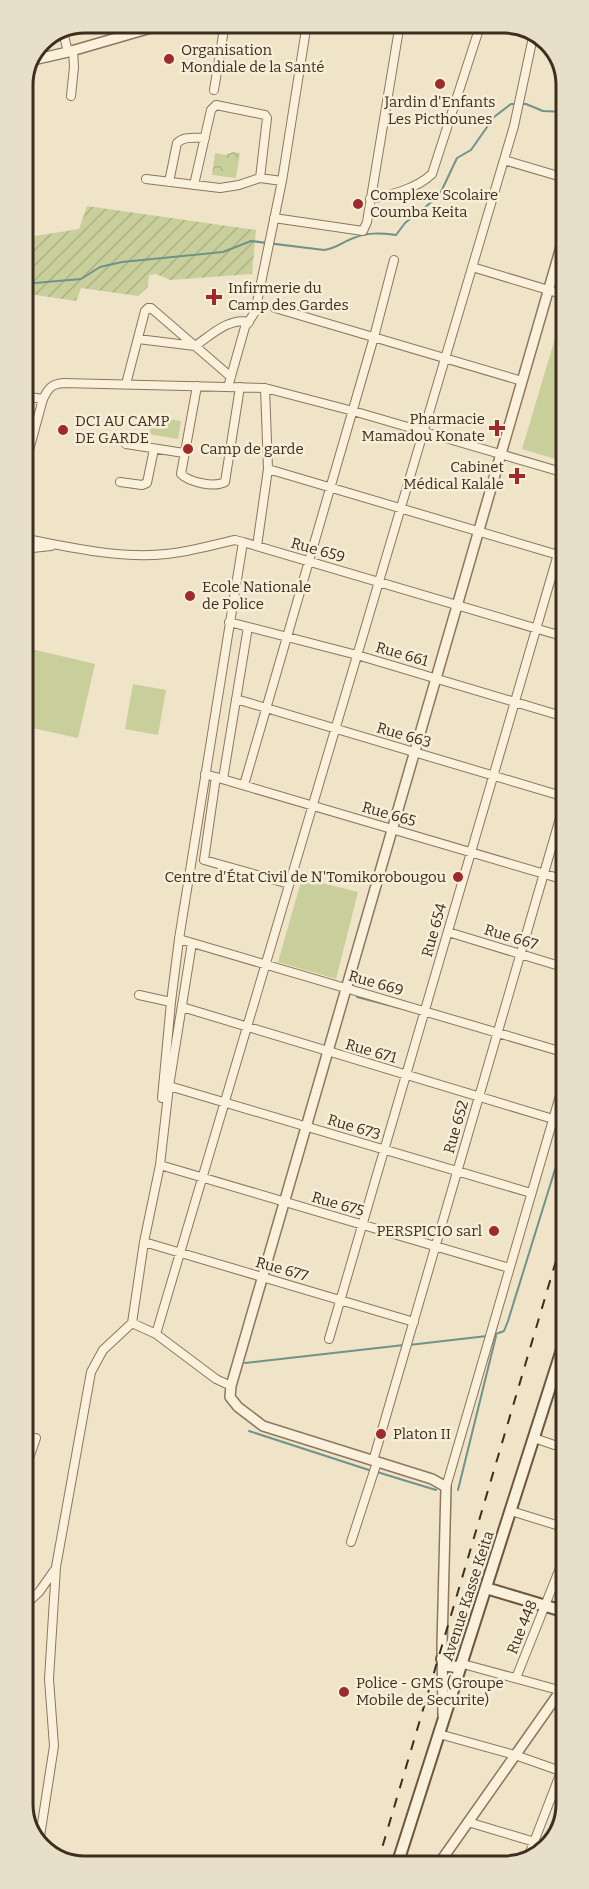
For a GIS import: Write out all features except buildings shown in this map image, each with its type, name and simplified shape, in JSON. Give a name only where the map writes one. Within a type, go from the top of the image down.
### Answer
[{"type":"main road","name":"Avenue Kasse Keita","points":[[400,1856],[534,1438],[556,1380]]},
{"type":"main road","points":[[486,1588],[556,1609]]},
{"type":"main road","points":[[442,1659],[448,1666],[457,1667],[462,1664]]},
{"type":"street","points":[[41,58],[131,33]]},
{"type":"street","points":[[214,90],[223,33]]},
{"type":"street","points":[[228,387],[245,327],[255,312],[282,181],[305,33]]},
{"type":"street","points":[[274,218],[363,231],[367,222],[398,33]]},
{"type":"street","points":[[370,199],[386,196],[418,184],[432,174],[478,33]]},
{"type":"street","points":[[65,37],[74,67],[71,96]]},
{"type":"street","points":[[156,1334],[504,160],[533,42]]},
{"type":"street","points":[[194,185],[211,110],[216,105],[266,116],[260,178]]},
{"type":"street","points":[[170,182],[177,143],[189,137],[205,138]]},
{"type":"street","points":[[504,160],[556,175]]},
{"type":"street","points":[[146,179],[220,188],[260,178],[282,181]]},
{"type":"street","points":[[244,785],[374,338],[394,260]]},
{"type":"street","points":[[446,1487],[432,1479],[263,1426],[238,1407],[230,1397],[231,1386],[262,1277],[556,263]]},
{"type":"street","points":[[472,267],[556,292]]},
{"type":"street","points":[[126,384],[146,311],[152,308],[231,377]]},
{"type":"street","points":[[275,308],[522,381]]},
{"type":"street","points":[[138,339],[195,346],[233,322],[249,321]]},
{"type":"street","points":[[33,436],[43,399],[54,384],[265,388],[353,411],[556,470]]},
{"type":"street","points":[[197,386],[180,471],[185,478],[216,486],[225,482],[240,387]]},
{"type":"street","points":[[257,546],[268,469],[265,388]]},
{"type":"street","points":[[33,398],[43,399]]},
{"type":"street","points":[[126,444],[184,453]]},
{"type":"street","points":[[120,482],[142,485],[147,483],[154,448]]},
{"type":"street","points":[[268,469],[556,554]]},
{"type":"street","name":"Rue 659","points":[[33,540],[112,553],[165,554],[235,540],[556,634]]},
{"type":"street","points":[[162,1098],[179,939],[243,542]]},
{"type":"street","name":"Rue 659","points":[[33,548],[57,545]]},
{"type":"street","name":"Rue 654","points":[[329,1338],[536,628],[556,570]]},
{"type":"street","name":"Rue 661","points":[[229,622],[357,655],[556,714]]},
{"type":"street","points":[[248,627],[204,860],[289,884]]},
{"type":"street","name":"Rue 663","points":[[236,699],[556,796]]},
{"type":"street","name":"Rue 665","points":[[205,774],[556,877]]},
{"type":"street","name":"Rue 652","points":[[351,1542],[556,831]]},
{"type":"street","name":"Rue 667","points":[[448,932],[556,965]]},
{"type":"street","name":"Rue 669","points":[[179,939],[556,1050]]},
{"type":"street","points":[[41,1831],[54,1746],[49,1679],[56,1567],[91,1372],[103,1350],[132,1323],[144,1242],[160,1165],[169,1086],[192,943]]},
{"type":"street","points":[[139,995],[171,1002]]},
{"type":"street","name":"Rue 671","points":[[182,1007],[553,1119]]},
{"type":"street","name":"Rue 673","points":[[169,1086],[531,1193]]},
{"type":"street","points":[[443,1722],[442,1659],[446,1487],[556,1109]]},
{"type":"street","name":"Rue 675","points":[[160,1165],[509,1269]]},
{"type":"street","name":"Rue 677","points":[[144,1242],[414,1322]]},
{"type":"street","points":[[132,1323],[156,1334],[216,1379],[231,1386]]},
{"type":"street","points":[[33,1447],[36,1438]]},
{"type":"street","points":[[534,1438],[556,1446]]},
{"type":"street","points":[[511,1511],[556,1525]]},
{"type":"street","points":[[33,1598],[56,1567]]},
{"type":"street","name":"Rue 448","points":[[516,1678],[556,1578]]},
{"type":"street","points":[[462,1664],[556,1686]]},
{"type":"street","points":[[444,1856],[556,1700]]},
{"type":"street","points":[[439,1734],[515,1755],[556,1769]]},
{"type":"street","points":[[532,1848],[556,1791]]},
{"type":"street","points":[[468,1822],[538,1843]]},
{"type":"green space","points":[[233,152],[240,153],[236,178],[212,175],[215,153],[225,155]]},
{"type":"green space","points":[[87,206],[256,230],[252,274],[170,280],[156,274],[149,275],[148,287],[138,296],[81,288],[76,301],[33,295],[33,236],[79,229]]},
{"type":"green space","points":[[556,335],[556,459],[522,449]]},
{"type":"green space","points":[[152,417],[181,421],[178,439],[149,434]]},
{"type":"green space","points":[[33,649],[95,664],[78,738],[33,728]]},
{"type":"green space","points":[[133,684],[166,690],[158,735],[125,729]]},
{"type":"green space","points":[[302,878],[358,892],[336,979],[278,962]]},
{"type":"waterway","points":[[33,283],[81,279],[100,267],[122,262],[223,252],[251,241],[324,250],[363,235],[396,235],[405,223],[439,196],[457,158],[471,150],[494,117],[511,104],[515,104]]},
{"type":"waterway","points":[[521,104],[543,111],[556,112]]},
{"type":"waterway","points":[[357,997],[415,1012]]},
{"type":"waterway","points":[[493,1335],[504,1331],[508,1321],[556,1166]]},
{"type":"waterway","points":[[409,1345],[487,1336]]},
{"type":"waterway","points":[[458,1490],[496,1336]]},
{"type":"waterway","points":[[245,1363],[404,1345]]},
{"type":"waterway","points":[[249,1431],[372,1471]]},
{"type":"waterway","points":[[377,1472],[436,1490]]},
{"type":"railway","points":[[380,1856],[556,1261]]},
{"type":"place","name":"Organisation Mondiale de la Santé","points":[[169,59]]},
{"type":"place","name":"Jardin d'Enfants Les Picthounes","points":[[440,84]]},
{"type":"place","name":"Complexe Scolaire Coumba Keita","points":[[358,204]]},
{"type":"place","name":"Infirmerie du Camp des Gardes","points":[[214,297]]},
{"type":"place","name":"Pharmacie Mamadou Konate","points":[[497,428]]},
{"type":"place","name":"DCI AU CAMP DE GARDE","points":[[63,430]]},
{"type":"place","name":"Camp de garde","points":[[188,449]]},
{"type":"place","name":"Cabinet Médical Kalale","points":[[517,476]]},
{"type":"place","name":"Ecole Nationale de Police","points":[[190,596]]},
{"type":"place","name":"Centre d'État Civil de N'Tomikorobougou","points":[[458,877]]},
{"type":"place","name":"PERSPICIO sarl","points":[[494,1231]]},
{"type":"place","name":"Platon II","points":[[381,1434]]},
{"type":"place","name":"Police - GMS (Groupe Mobile de Securite)","points":[[344,1692]]}]
